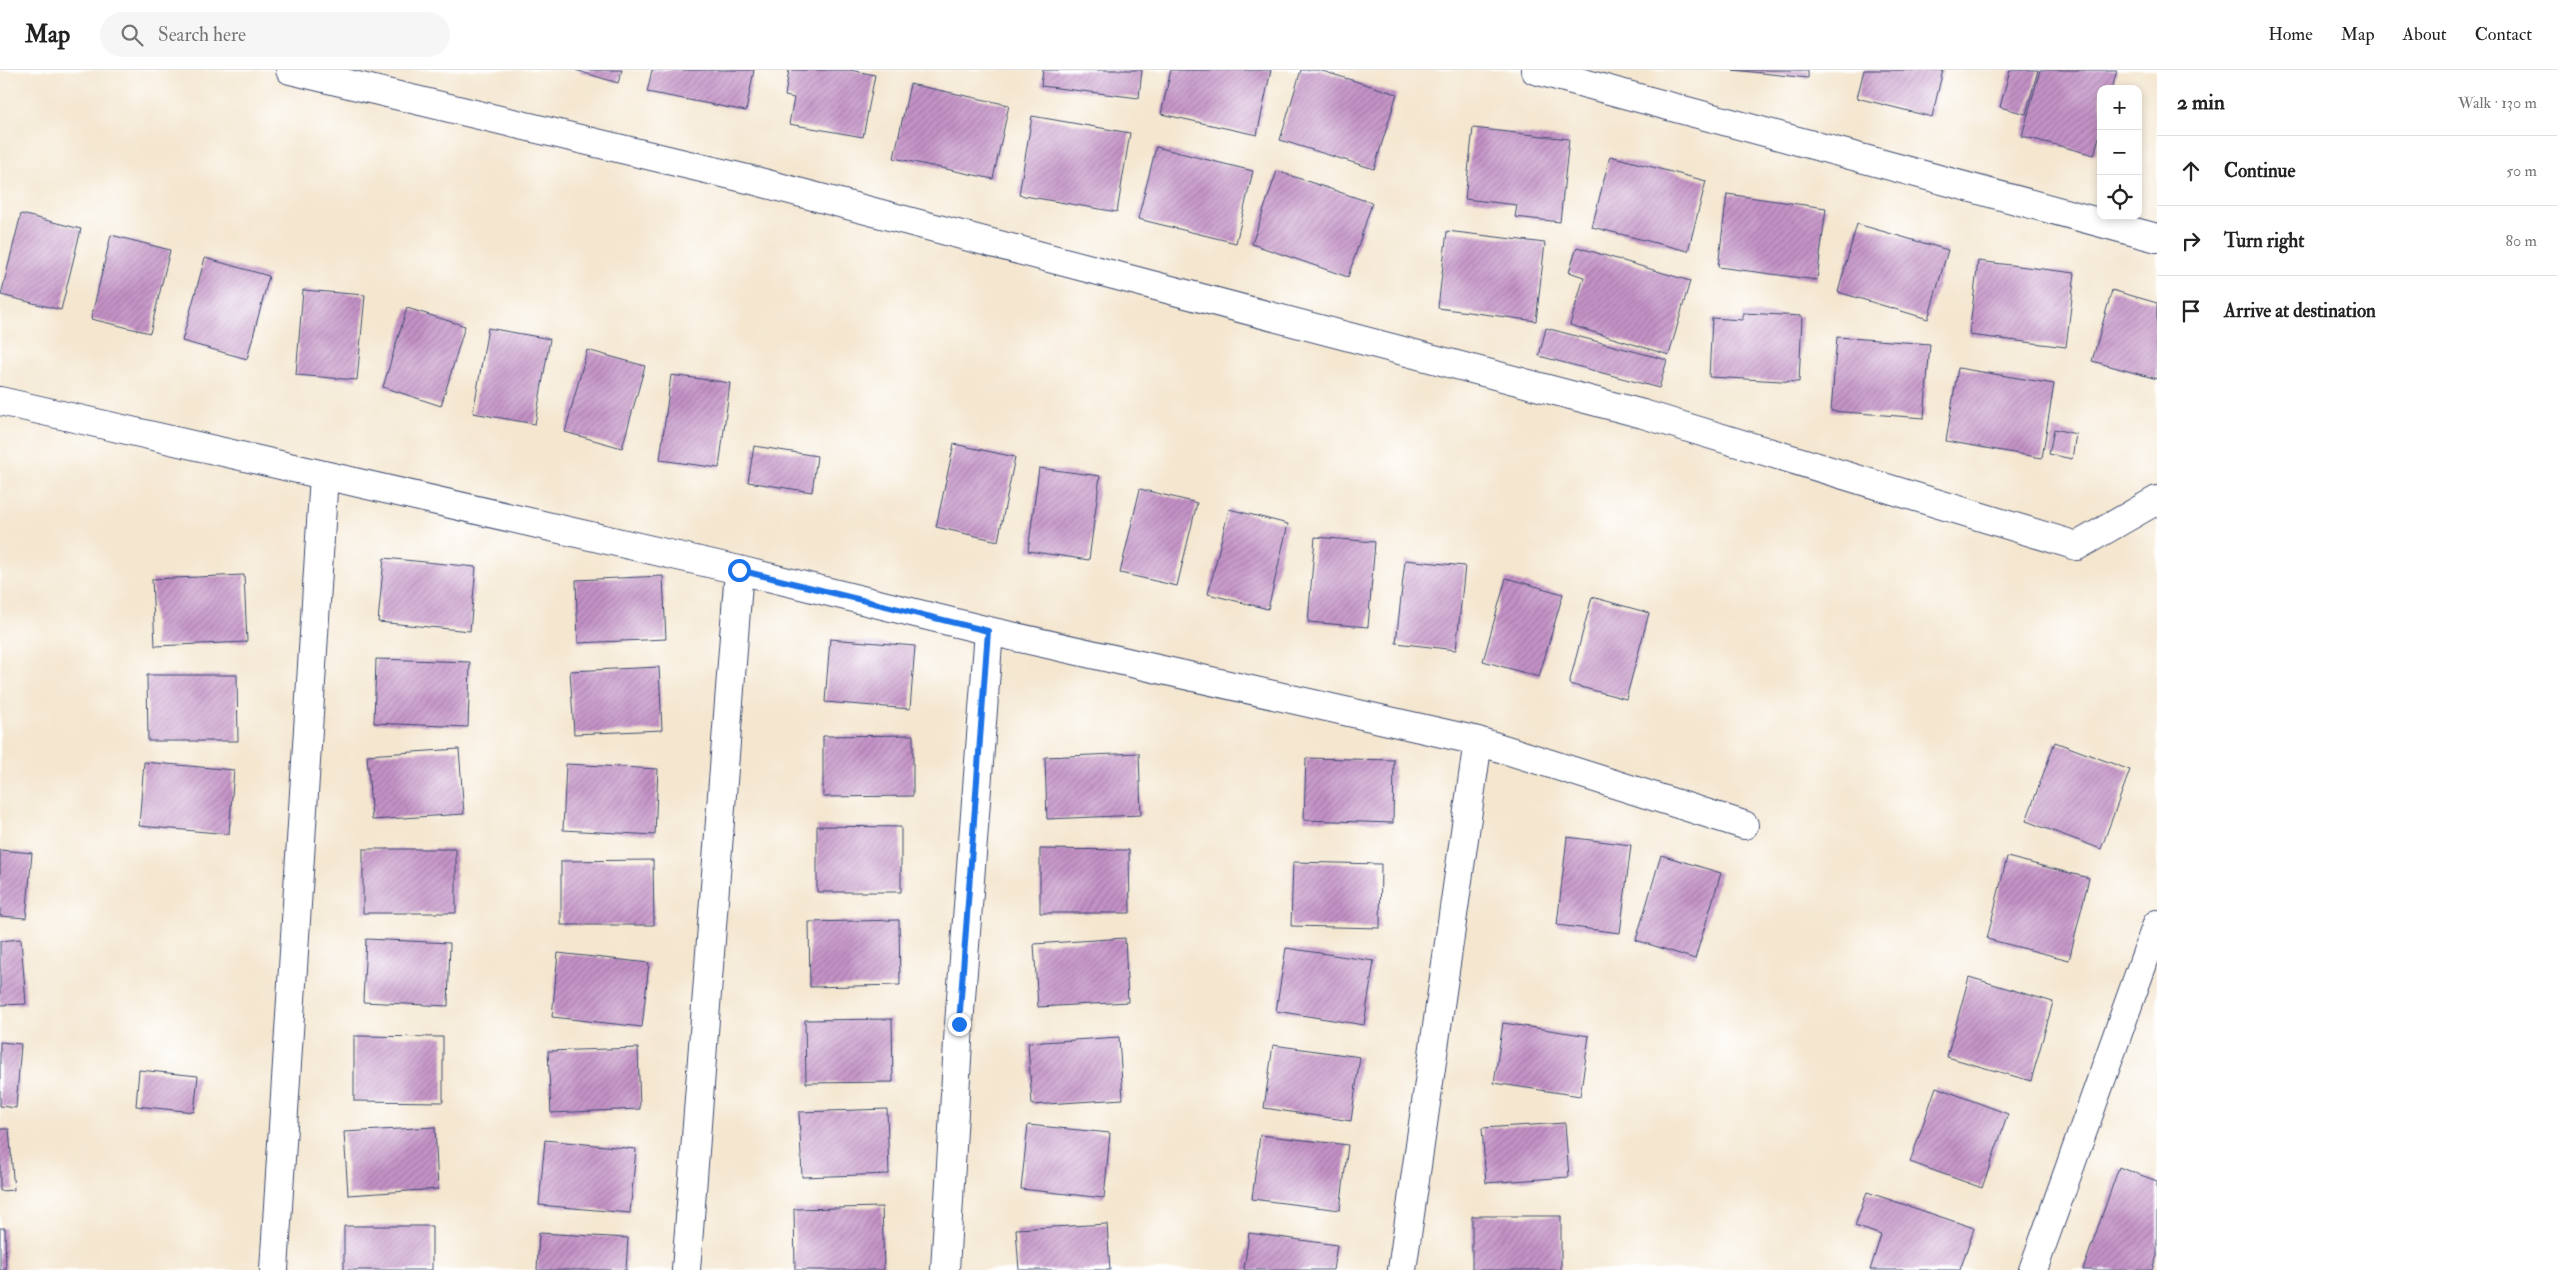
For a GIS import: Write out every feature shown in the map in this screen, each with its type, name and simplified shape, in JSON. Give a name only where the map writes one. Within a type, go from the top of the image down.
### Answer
[{"type":"street","points":[[290,70],[756,181],[1633,412],[2077,546],[2157,500]]},
{"type":"street","points":[[1535,70],[2157,238]]},
{"type":"street","points":[[0,401],[739,570],[988,631],[1478,741],[1744,825]]},
{"type":"street","points":[[274,1270],[324,475]]},
{"type":"street","points":[[686,1270],[739,570]]},
{"type":"street","points":[[945,1270],[959,1024],[988,631]]},
{"type":"street","points":[[1402,1270],[1478,741]]},
{"type":"street","points":[[2033,1270],[2157,924]]},
{"type":"building","points":[[575,70],[622,70],[618,83]]},
{"type":"building","points":[[652,70],[754,70],[746,111],[647,92]]},
{"type":"building","points":[[789,70],[850,70],[875,75],[863,137],[789,124],[794,98],[785,96]]},
{"type":"building","points":[[1043,70],[1142,70],[1139,98],[1041,86]]},
{"type":"building","points":[[1171,70],[1271,70],[1257,135],[1161,114]]},
{"type":"building","points":[[1301,70],[1319,70],[1397,94],[1374,169],[1280,140]]},
{"type":"building","points":[[1733,70],[1808,70],[1808,78]]},
{"type":"building","points":[[1864,70],[1943,70],[1932,117],[1857,98]]},
{"type":"building","points":[[2010,70],[2038,70],[2026,114],[2000,107]]},
{"type":"building","points":[[2040,70],[2117,70],[2113,85],[2097,85],[2097,144],[2094,155],[2022,136]]},
{"type":"building","points":[[910,84],[1009,105],[993,179],[894,158]]},
{"type":"building","points":[[1032,116],[1130,133],[1117,212],[1019,195]]},
{"type":"building","points":[[1473,128],[1569,139],[1560,222],[1515,217],[1517,205],[1465,199]]},
{"type":"building","points":[[1156,147],[1253,171],[1236,243],[1138,219]]},
{"type":"building","points":[[1610,156],[1706,181],[1688,251],[1592,227]]},
{"type":"building","points":[[1277,171],[1372,203],[1348,277],[1252,244]]},
{"type":"building","points":[[1727,194],[1826,208],[1817,280],[1718,267]]},
{"type":"building","points":[[21,214],[81,229],[61,310],[1,295]]},
{"type":"building","points":[[1857,224],[1948,250],[1928,319],[1838,292]]},
{"type":"building","points":[[1447,231],[1545,243],[1536,321],[1438,308]]},
{"type":"building","points":[[111,235],[170,250],[150,333],[91,319]]},
{"type":"building","points":[[1577,247],[1690,281],[1669,355],[1570,325],[1584,277],[1569,272]]},
{"type":"building","points":[[205,258],[269,276],[247,359],[182,341]]},
{"type":"building","points":[[1978,261],[2075,273],[2066,347],[1969,335]]},
{"type":"building","points":[[303,290],[365,295],[357,380],[296,375]]},
{"type":"building","points":[[2112,290],[2157,303],[2157,379],[2092,361]]},
{"type":"building","points":[[407,308],[465,326],[441,406],[383,387]]},
{"type":"building","points":[[1743,313],[1802,316],[1799,382],[1709,377],[1712,318],[1743,320]]},
{"type":"building","points":[[488,328],[550,339],[535,424],[473,413]]},
{"type":"building","points":[[1546,328],[1667,360],[1659,388],[1539,356]]},
{"type":"building","points":[[1837,337],[1930,344],[1924,418],[1831,411]]},
{"type":"building","points":[[587,350],[645,366],[622,448],[565,432]]},
{"type":"building","points":[[1958,368],[2054,384],[2042,458],[1946,441]]},
{"type":"building","points":[[671,375],[730,383],[719,468],[660,460]]},
{"type":"building","points":[[2054,429],[2076,434],[2072,459],[2049,454]]},
{"type":"building","points":[[954,444],[1015,457],[998,541],[936,527]]},
{"type":"building","points":[[754,446],[817,456],[812,492],[748,482]]},
{"type":"building","points":[[1039,468],[1100,476],[1089,560],[1028,551]]},
{"type":"building","points":[[1140,489],[1197,503],[1177,586],[1120,573]]},
{"type":"building","points":[[1229,509],[1288,524],[1268,609],[1208,594]]},
{"type":"building","points":[[1315,537],[1375,542],[1368,627],[1308,622]]},
{"type":"building","points":[[384,558],[476,567],[470,631],[378,622]]},
{"type":"building","points":[[1405,560],[1465,566],[1456,650],[1396,643]]},
{"type":"building","points":[[244,575],[247,642],[155,646],[152,579]]},
{"type":"building","points":[[663,576],[666,639],[578,643],[576,580]]},
{"type":"building","points":[[1506,578],[1563,594],[1539,677],[1483,661]]},
{"type":"building","points":[[1592,597],[1649,613],[1626,699],[1569,684]]},
{"type":"building","points":[[830,639],[915,646],[910,709],[825,702]]},
{"type":"building","points":[[376,659],[470,662],[468,727],[374,723]]},
{"type":"building","points":[[659,667],[662,730],[574,734],[570,671]]},
{"type":"building","points":[[147,675],[237,675],[238,741],[148,741]]},
{"type":"building","points":[[913,735],[913,796],[823,797],[823,736]]},
{"type":"building","points":[[2055,742],[2130,770],[2101,849],[2026,821]]},
{"type":"building","points":[[459,749],[464,814],[372,820],[367,755]]},
{"type":"building","points":[[1139,753],[1141,815],[1047,819],[1045,757]]},
{"type":"building","points":[[1306,758],[1394,760],[1393,823],[1304,820]]},
{"type":"building","points":[[144,762],[234,770],[229,834],[139,826]]},
{"type":"building","points":[[566,764],[658,769],[655,835],[563,830]]},
{"type":"building","points":[[817,826],[901,827],[901,892],[817,892]]},
{"type":"building","points":[[1567,837],[1631,845],[1620,933],[1557,925]]},
{"type":"building","points":[[363,849],[456,849],[456,913],[363,913]]},
{"type":"building","points":[[1040,849],[1129,850],[1130,913],[1040,913]]},
{"type":"building","points":[[0,850],[32,853],[26,918],[0,916]]},
{"type":"building","points":[[1661,855],[1721,873],[1695,959],[1636,940]]},
{"type":"building","points":[[2007,857],[2089,878],[2069,960],[1987,939]]},
{"type":"building","points":[[653,860],[654,925],[561,925],[561,861]]},
{"type":"building","points":[[1293,862],[1381,864],[1380,928],[1291,926]]},
{"type":"building","points":[[899,920],[900,985],[810,987],[809,922]]},
{"type":"building","points":[[1125,938],[1128,1002],[1038,1007],[1034,944]]},
{"type":"building","points":[[21,939],[26,1004],[0,1005],[0,941]]},
{"type":"building","points":[[366,939],[450,943],[448,1006],[363,1002]]},
{"type":"building","points":[[1286,948],[1374,961],[1364,1025],[1276,1011]]},
{"type":"building","points":[[558,953],[649,963],[642,1027],[552,1017]]},
{"type":"building","points":[[1969,977],[2053,1002],[2031,1081],[1947,1057]]},
{"type":"building","points":[[892,1019],[893,1082],[806,1083],[805,1020]]},
{"type":"building","points":[[1503,1023],[1589,1036],[1580,1096],[1494,1083]]},
{"type":"building","points":[[354,1036],[443,1037],[443,1102],[354,1101]]},
{"type":"building","points":[[1119,1037],[1123,1099],[1032,1105],[1028,1043]]},
{"type":"building","points":[[0,1042],[21,1044],[16,1108],[0,1106]]},
{"type":"building","points":[[1273,1045],[1360,1057],[1351,1121],[1264,1108]]},
{"type":"building","points":[[638,1048],[640,1109],[551,1113],[548,1051]]},
{"type":"building","points":[[139,1070],[198,1076],[194,1112],[136,1106]]},
{"type":"building","points":[[1936,1087],[2008,1114],[1982,1188],[1910,1162]]},
{"type":"building","points":[[887,1109],[889,1174],[802,1177],[799,1112]]},
{"type":"building","points":[[1565,1123],[1569,1177],[1486,1183],[1482,1128]]},
{"type":"building","points":[[1028,1125],[1110,1133],[1104,1198],[1021,1189]]},
{"type":"building","points":[[435,1127],[438,1189],[348,1195],[344,1132]]},
{"type":"building","points":[[0,1129],[9,1129],[14,1190],[0,1191]]},
{"type":"building","points":[[1260,1135],[1348,1145],[1340,1210],[1252,1199]]},
{"type":"building","points":[[545,1140],[636,1149],[630,1213],[539,1205]]},
{"type":"building","points":[[2119,1167],[2157,1181],[2157,1256],[2152,1270],[2083,1270]]},
{"type":"building","points":[[1867,1192],[1974,1228],[1960,1270],[1870,1270],[1881,1235],[1855,1226]]},
{"type":"building","points":[[882,1207],[884,1270],[795,1270],[794,1209]]},
{"type":"building","points":[[1472,1216],[1561,1216],[1561,1270],[1472,1270]]},
{"type":"building","points":[[1107,1224],[1110,1270],[1019,1270],[1016,1229]]},
{"type":"building","points":[[344,1226],[432,1226],[432,1270],[344,1270]]},
{"type":"building","points":[[0,1228],[5,1228],[6,1270],[0,1270]]},
{"type":"building","points":[[539,1233],[628,1238],[626,1270],[537,1270]]},
{"type":"building","points":[[1249,1233],[1337,1245],[1333,1270],[1244,1270]]},
{"type":"route","points":[[739,570],[988,631],[959,1024]]}]
